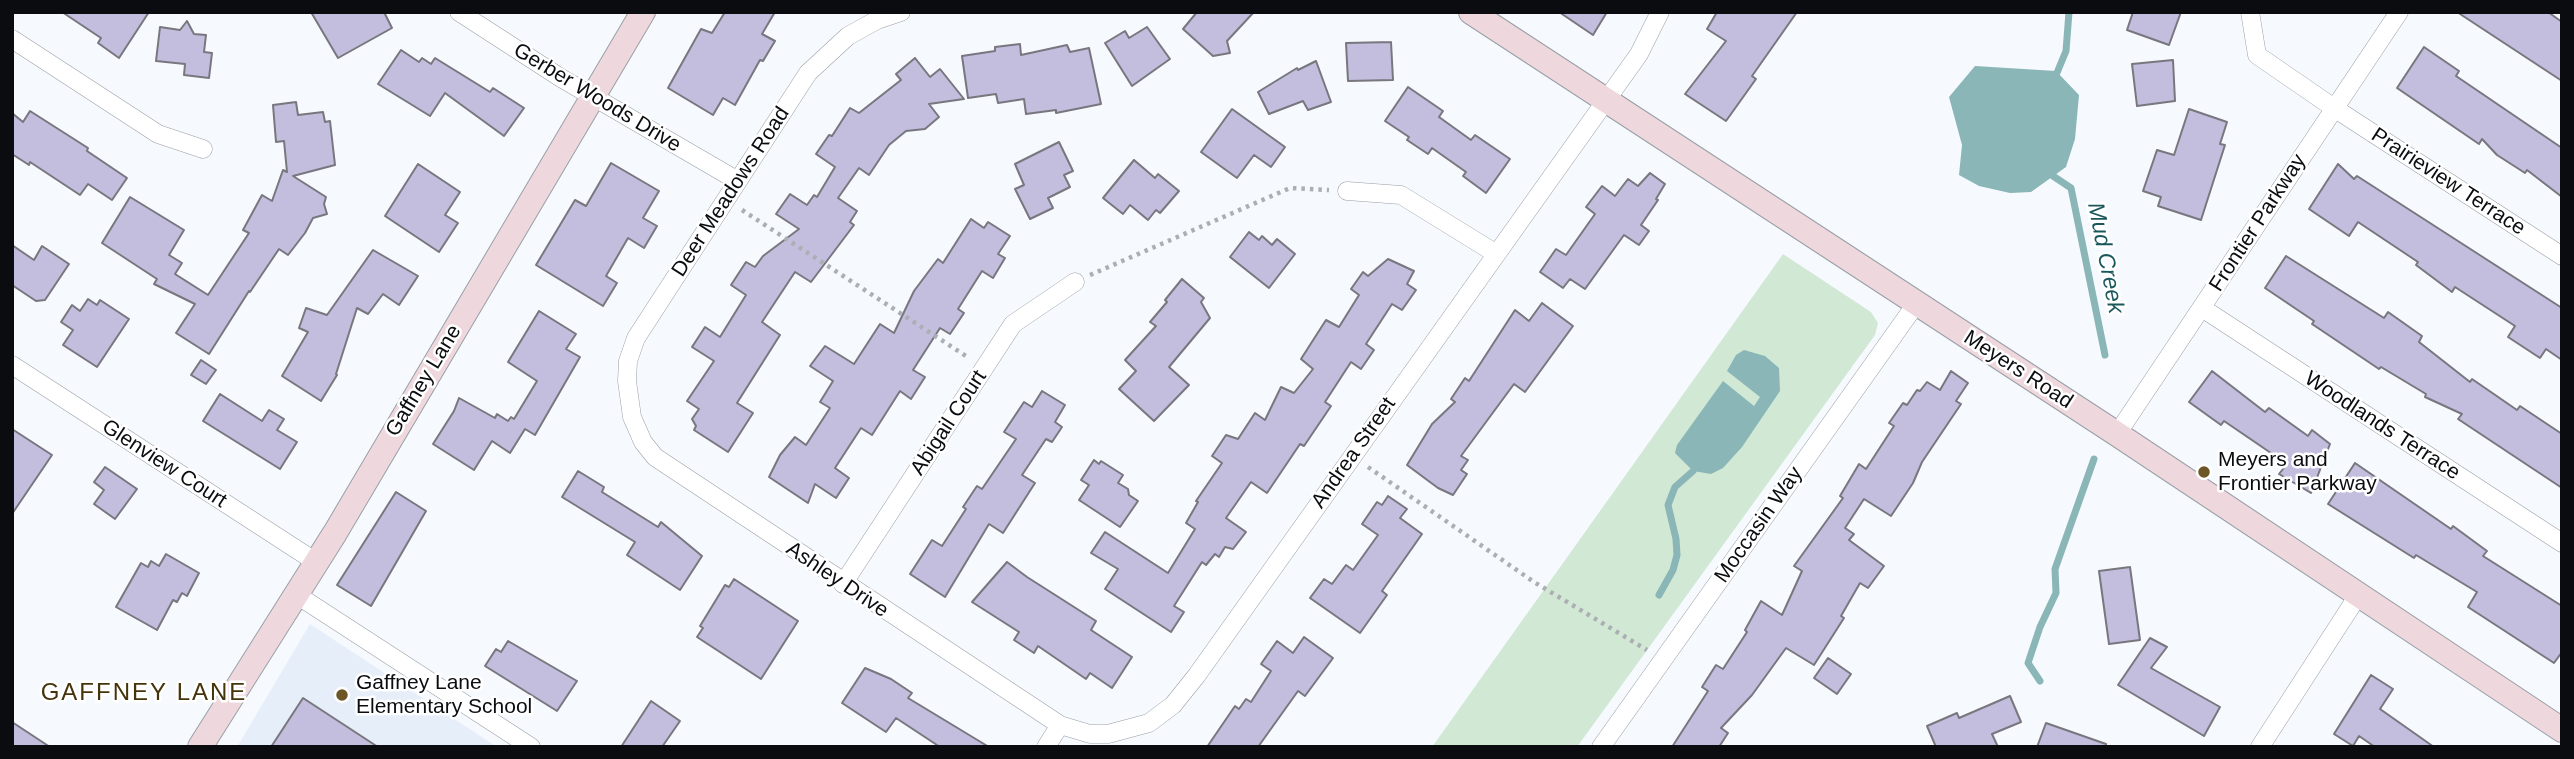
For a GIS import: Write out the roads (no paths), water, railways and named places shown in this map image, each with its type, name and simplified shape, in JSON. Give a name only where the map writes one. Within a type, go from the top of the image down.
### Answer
[{"type":"main road","name":"Gaffney Lane","points":[[200,747],[297,595],[643,12]]},
{"type":"main road","name":"Meyers Road","points":[[1471,12],[2117,434],[2562,730]]},
{"type":"street","name":"Gerber Woods Drive","points":[[458,12],[593,96],[738,181]]},
{"type":"street","name":"Deer Meadows Road","points":[[632,417],[627,381],[628,361],[636,338],[808,74],[848,36],[877,20],[901,12]]},
{"type":"street","name":"Andrea Street","points":[[1060,725],[1090,734],[1108,734],[1149,723],[1173,705],[1639,54],[1660,12]]},
{"type":"street","name":"Prairieview Terrace","points":[[2250,12],[2257,55],[2562,256]]},
{"type":"street","name":"Frontier Parkway","points":[[2117,434],[2399,12]]},
{"type":"street","points":[[12,39],[158,134],[203,149]]},
{"type":"street","points":[[1347,191],[1401,195],[1495,253]]},
{"type":"street","name":"Abigail Court","points":[[843,584],[1013,324],[1075,282]]},
{"type":"street","name":"Moccasin Way","points":[[1601,747],[1916,304]]},
{"type":"street","name":"Woodlands Terrace","points":[[2202,308],[2562,542]]},
{"type":"street","name":"Glenview Court","points":[[12,365],[316,562]]},
{"type":"street","name":"Ashley Drive","points":[[632,417],[643,442],[655,457],[843,584],[1060,725]]},
{"type":"street","points":[[2260,747],[2359,594]]},
{"type":"street","points":[[297,595],[531,747]]},
{"type":"street","points":[[1046,747],[1060,725]]},
{"type":"water","points":[[1975,66],[2056,71],[2079,95],[2075,139],[2066,167],[2031,192],[2010,193],[1979,186],[1959,175],[1962,145],[1949,97]]},
{"type":"water","points":[[1744,350],[1765,356],[1779,368],[1780,391],[1742,447],[1723,468],[1711,474],[1693,471],[1675,453],[1677,445],[1723,381],[1754,406],[1760,397],[1727,371],[1736,355]]},
{"type":"waterway","name":"Mud Creek","points":[[2054,80],[2066,51],[2069,12]]},
{"type":"waterway","name":"Mud Creek","points":[[2053,169],[2053,176],[2071,188],[2105,355]]},
{"type":"waterway","name":"Mud Creek","points":[[2040,681],[2028,663],[2040,627],[2056,593],[2055,569],[2094,459]]},
{"type":"waterway","points":[[1659,595],[1673,570],[1677,555],[1668,505],[1675,487],[1693,471]]},
{"type":"place","name":"Meyers and Frontier Parkway","points":[[2204,472]]},
{"type":"place","name":"Gaffney Lane Elementary School","points":[[342,695]]},
{"type":"district","name":"GAFFNEY LANE","points":[[144,693]]}]
